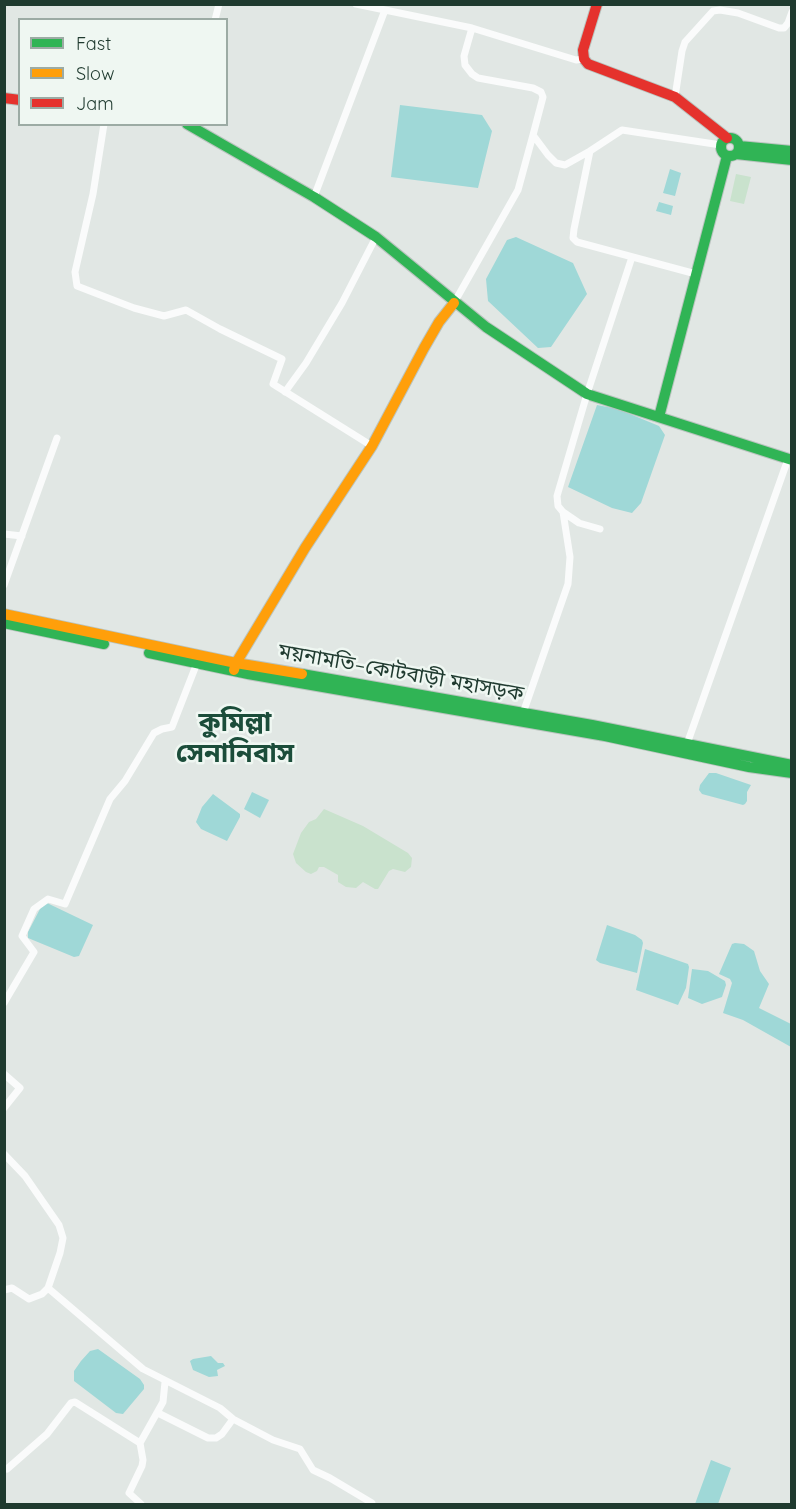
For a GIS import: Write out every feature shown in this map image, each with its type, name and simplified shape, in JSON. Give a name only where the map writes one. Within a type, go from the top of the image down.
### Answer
[{"type":"main road","points":[[597,4],[583,50],[584,59],[588,64],[675,97],[724,141]]},
{"type":"main road","points":[[190,126],[314,197],[376,237],[486,327],[587,394],[790,459]]},
{"type":"main road","points":[[659,417],[696,274],[734,152],[735,139],[724,141]]},
{"type":"main road","points":[[724,141],[723,153],[792,151]]},
{"type":"main road","points":[[734,152],[792,160]]},
{"type":"main road","points":[[235,667],[305,548],[372,446],[424,348],[439,322],[454,303]]},
{"type":"main road","name":"ময়নামতি–কোটবাড়ী মহাসড়ক","points":[[4,614],[235,667],[522,718],[687,744],[792,765]]},
{"type":"main road","name":"ময়নামতি–কোটবাড়ী মহাসড়ক","points":[[4,623],[197,663],[235,667]]},
{"type":"main road","name":"ময়নামতি–কোটবাড়ী মহাসড়ক","points":[[522,718],[749,767],[792,773]]},
{"type":"street","points":[[356,4],[472,28],[576,60],[584,59]]},
{"type":"street","points":[[738,13],[741,4]]},
{"type":"street","points":[[314,197],[385,10]]},
{"type":"street","points":[[675,97],[682,51],[692,33],[713,11],[738,13],[779,28],[784,28],[788,24],[792,12]]},
{"type":"street","points":[[454,303],[518,190],[543,97],[541,92],[533,88],[478,78],[472,74],[465,65],[464,56],[472,28]]},
{"type":"street","points":[[104,126],[93,194],[75,272],[77,286],[134,308],[164,316],[186,310],[282,359],[273,384],[372,446]]},
{"type":"street","points":[[533,135],[556,163],[565,165],[622,130],[724,141]]},
{"type":"street","points":[[590,151],[573,238],[578,242],[696,274]]},
{"type":"street","points":[[285,392],[306,363],[342,303],[376,237]]},
{"type":"street","points":[[600,529],[579,523],[563,512],[558,506],[557,496],[587,394],[632,257]]},
{"type":"street","points":[[4,585],[57,438]]},
{"type":"street","points":[[687,744],[790,459]]},
{"type":"street","points":[[522,718],[568,584],[570,557],[563,512]]},
{"type":"street","points":[[4,534],[22,536]]},
{"type":"street","points":[[4,1003],[34,952],[22,936],[34,909],[48,899],[66,904],[110,799],[125,781],[154,733],[172,727],[197,663]]},
{"type":"street","points":[[4,1074],[20,1088],[4,1107]]},
{"type":"street","points":[[4,1154],[25,1176],[59,1225],[63,1238],[48,1288],[35,1298],[29,1299],[12,1288],[4,1290]]},
{"type":"street","points":[[48,1288],[143,1369],[220,1408],[233,1419],[273,1440],[300,1449],[313,1470],[372,1504]]},
{"type":"street","points":[[141,1504],[129,1493],[142,1466],[140,1443],[163,1402],[165,1382]]},
{"type":"street","points":[[7,1469],[47,1434],[71,1403],[75,1402],[140,1443]]},
{"type":"street","points":[[158,1413],[208,1438],[216,1438],[222,1434],[233,1419]]},
{"type":"green space","points":[[736,174],[751,177],[744,204],[730,201]]},
{"type":"green space","points":[[324,809],[363,826],[408,853],[412,858],[411,867],[405,872],[393,869],[389,871],[378,889],[363,882],[356,888],[346,887],[338,882],[338,875],[324,867],[319,867],[311,874],[306,872],[296,863],[293,854],[301,833],[309,822],[316,819]]},
{"type":"water","points":[[400,105],[482,115],[492,131],[478,188],[391,177]]},
{"type":"water","points":[[670,169],[681,173],[675,196],[663,193]]},
{"type":"water","points":[[659,202],[673,206],[671,215],[656,211]]},
{"type":"water","points":[[516,237],[573,263],[587,294],[551,347],[538,348],[488,301],[486,279],[507,240]]},
{"type":"water","points":[[597,405],[618,409],[659,426],[665,435],[641,503],[632,513],[612,508],[568,487]]},
{"type":"water","points":[[709,773],[716,773],[751,785],[745,804],[702,794],[699,790],[700,785]]},
{"type":"water","points":[[252,792],[269,800],[260,818],[244,809]]},
{"type":"water","points":[[213,794],[240,814],[227,841],[201,829],[196,822],[202,807]]},
{"type":"water","points":[[47,903],[93,925],[79,956],[74,957],[28,938],[28,932],[41,907]]},
{"type":"water","points":[[607,925],[635,935],[642,940],[637,973],[596,960]]},
{"type":"water","points":[[732,944],[744,944],[754,951],[760,971],[769,984],[759,1008],[791,1024],[791,1047],[743,1020],[723,1013],[732,983],[730,979],[719,974]]},
{"type":"water","points":[[645,949],[688,964],[686,988],[678,1005],[636,990]]},
{"type":"water","points":[[692,969],[708,971],[725,981],[722,997],[702,1004],[688,998]]},
{"type":"water","points":[[98,1349],[140,1379],[144,1385],[144,1389],[123,1414],[116,1413],[74,1381],[74,1371],[81,1361],[90,1351]]},
{"type":"water","points":[[211,1356],[225,1366],[217,1370],[218,1376],[209,1377],[193,1370],[190,1361]]},
{"type":"water","points":[[711,1460],[731,1468],[718,1504],[695,1504]]},
{"type":"traffic: fast","points":[[190,126],[314,197],[376,237],[486,327],[587,394],[792,460]]},
{"type":"traffic: fast","points":[[726,138],[734,138],[739,143],[739,147],[737,154],[726,156],[721,151],[721,143],[726,138]]},
{"type":"traffic: fast","points":[[739,146],[792,151]]},
{"type":"traffic: fast","points":[[736,154],[792,160]]},
{"type":"traffic: fast","points":[[659,417],[727,156]]},
{"type":"traffic: fast","points":[[4,623],[104,644]]},
{"type":"traffic: fast","points":[[149,653],[248,674],[605,736],[749,767],[792,773]]},
{"type":"traffic: fast","points":[[302,674],[592,725],[792,765]]},
{"type":"traffic: slow","points":[[234,670],[305,548],[372,446],[424,348],[439,322],[454,303]]},
{"type":"traffic: slow","points":[[4,614],[236,663],[302,674]]},
{"type":"traffic: jam","points":[[597,4],[583,50],[584,59],[588,64],[675,97],[727,138]]},
{"type":"traffic: jam","points":[[4,98],[18,100]]},
{"type":"district","name":"কুমিল্লা সেনানিবাস","points":[[235,738]]}]
